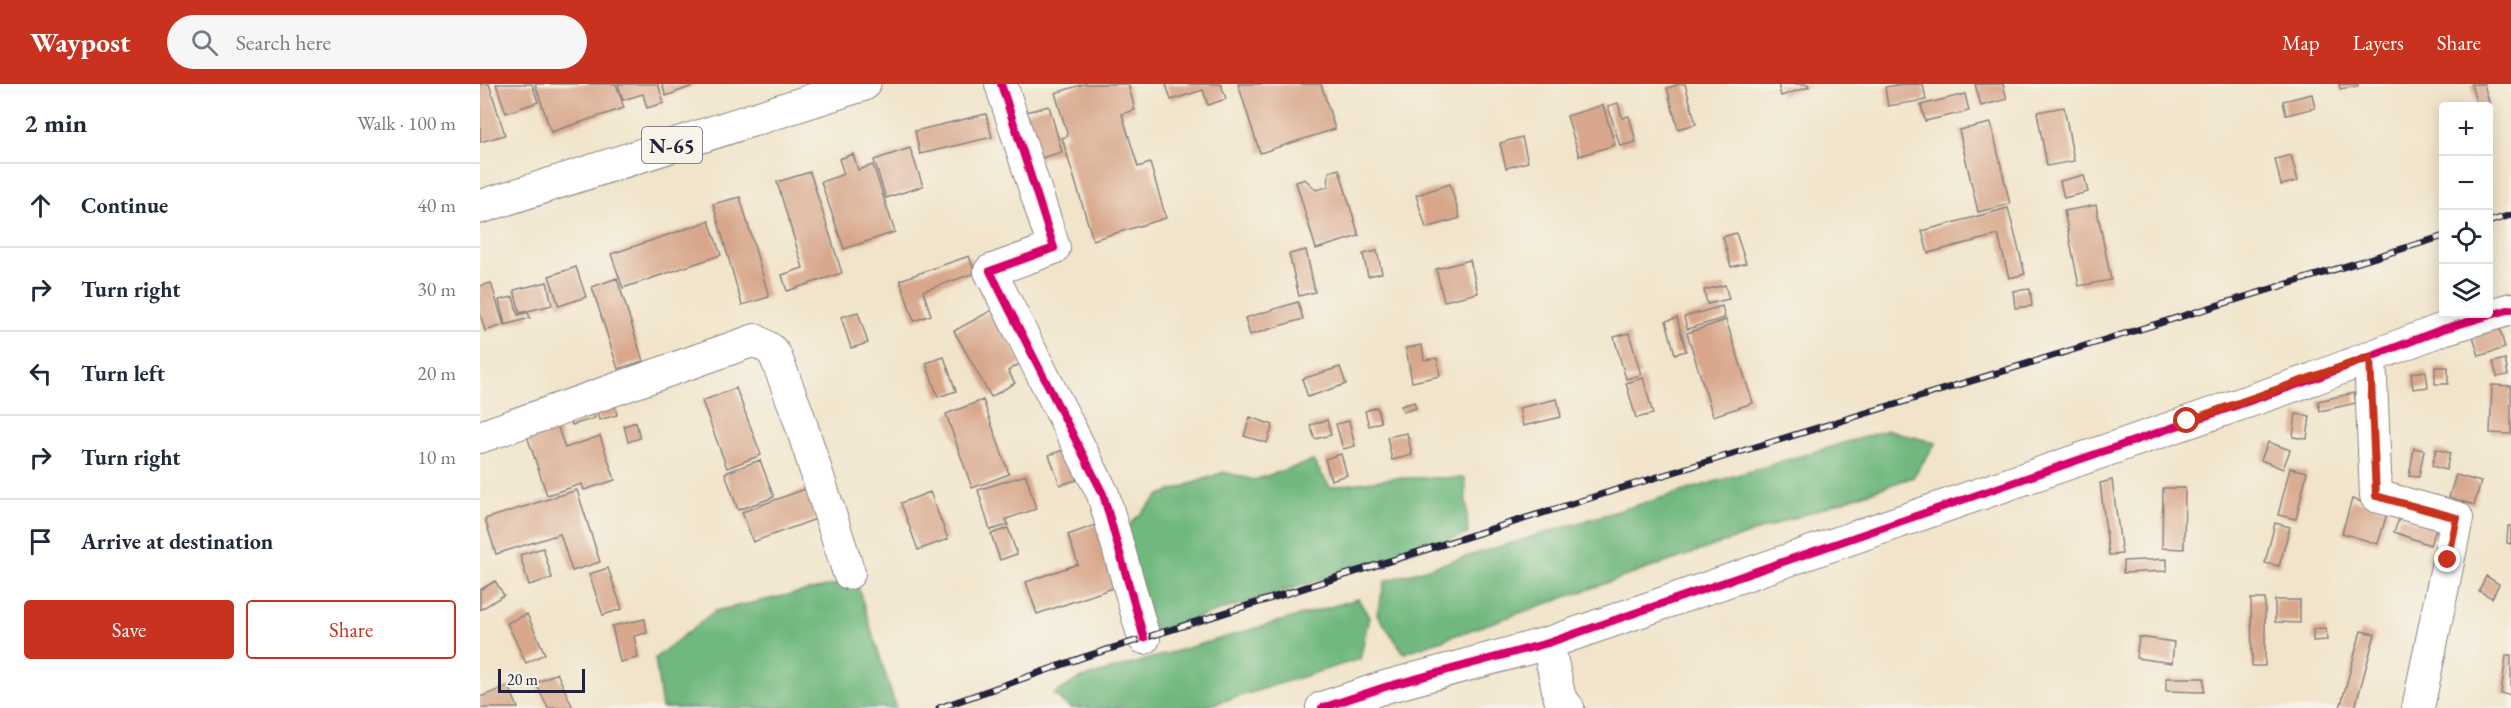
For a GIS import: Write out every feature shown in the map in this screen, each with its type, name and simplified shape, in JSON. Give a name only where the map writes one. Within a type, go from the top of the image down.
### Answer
[{"type":"highway","name":"N-65","points":[[480,207],[864,84]]},
{"type":"street","points":[[1001,84],[1054,248],[990,272],[1103,494],[1144,638]]},
{"type":"street","points":[[1322,708],[1385,687],[1548,643],[2370,357],[2443,329],[2511,309]]},
{"type":"street","points":[[480,437],[755,340],[775,355],[797,412],[849,573]]},
{"type":"street","points":[[2370,357],[2376,496],[2457,518],[2418,708]]},
{"type":"street","points":[[1548,643],[1560,699],[1568,708]]},
{"type":"green space","points":[[1887,430],[1936,443],[1913,477],[1404,653],[1377,614],[1385,581]]},
{"type":"green space","points":[[1313,461],[1330,487],[1394,478],[1465,478],[1468,534],[1154,631],[1123,531],[1160,495],[1224,472],[1254,480]]},
{"type":"green space","points":[[843,583],[858,587],[896,708],[662,708],[655,658],[715,611]]},
{"type":"green space","points":[[1358,599],[1369,617],[1360,659],[1201,708],[1070,708],[1054,694],[1079,679]]},
{"type":"building","points":[[480,84],[489,84],[505,135],[480,142]]},
{"type":"building","points":[[496,84],[532,84],[538,102],[506,113]]},
{"type":"building","points":[[535,84],[616,84],[624,108],[551,132]]},
{"type":"building","points":[[618,84],[658,84],[664,103],[647,108],[643,94],[623,100]]},
{"type":"building","points":[[662,84],[698,84],[666,96]]},
{"type":"building","points":[[1084,84],[1128,84],[1135,110],[1122,114],[1138,167],[1150,163],[1166,218],[1093,240],[1062,138],[1068,136],[1055,93]]},
{"type":"building","points":[[1166,84],[1221,84],[1226,99],[1208,105],[1203,90],[1171,100]]},
{"type":"building","points":[[1238,84],[1321,84],[1335,129],[1260,153]]},
{"type":"building","points":[[1685,84],[1696,124],[1678,129],[1667,88]]},
{"type":"building","points":[[1778,84],[1808,84],[1809,87],[1781,96]]},
{"type":"building","points":[[1923,84],[1926,100],[1888,106],[1885,87]]},
{"type":"building","points":[[1975,84],[2003,84],[2007,99],[1981,106]]},
{"type":"building","points":[[2339,84],[2358,84],[2358,86],[2340,89]]},
{"type":"building","points":[[2471,84],[2484,84],[2489,102],[2476,102]]},
{"type":"building","points":[[1965,94],[1969,111],[1925,121],[1921,105]]},
{"type":"building","points":[[2312,94],[2315,108],[2286,115],[2283,101]]},
{"type":"building","points":[[1618,103],[1622,118],[1629,116],[1636,142],[1620,146],[1608,106]]},
{"type":"building","points":[[1603,105],[1615,145],[1579,156],[1567,116]]},
{"type":"building","points":[[1049,106],[1062,152],[1028,162],[1015,115]]},
{"type":"building","points":[[2064,107],[2074,161],[2047,166],[2037,112]]},
{"type":"building","points":[[986,114],[992,137],[920,154],[915,131]]},
{"type":"building","points":[[1991,123],[2010,204],[1978,212],[1959,130]]},
{"type":"building","points":[[1522,137],[1528,162],[1506,168],[1500,143]]},
{"type":"building","points":[[910,148],[923,186],[886,198],[874,160]]},
{"type":"building","points":[[853,154],[858,170],[873,165],[895,232],[844,249],[821,182],[844,174],[839,159]]},
{"type":"building","points":[[2291,155],[2298,181],[2281,185],[2275,159]]},
{"type":"building","points":[[1339,169],[1359,236],[1316,249],[1296,182],[1305,179],[1316,190],[1328,187],[1329,172]]},
{"type":"building","points":[[810,172],[842,273],[787,291],[782,275],[803,268],[777,182]]},
{"type":"building","points":[[2084,175],[2088,192],[2064,198],[2060,181]]},
{"type":"building","points":[[1450,184],[1460,218],[1426,228],[1416,195]]},
{"type":"building","points":[[740,197],[769,297],[742,305],[713,204]]},
{"type":"building","points":[[2096,205],[2111,280],[2079,286],[2064,211]]},
{"type":"building","points":[[2008,208],[2025,274],[2009,278],[1998,235],[1928,253],[1922,231]]},
{"type":"building","points":[[709,221],[721,255],[623,288],[611,254]]},
{"type":"building","points":[[1736,233],[1746,263],[1731,267],[1723,237]]},
{"type":"building","points":[[1306,250],[1315,292],[1299,296],[1289,254]]},
{"type":"building","points":[[1377,251],[1382,273],[1368,276],[1363,254]]},
{"type":"building","points":[[969,256],[975,273],[923,291],[931,315],[914,321],[900,280]]},
{"type":"building","points":[[1470,260],[1478,293],[1444,301],[1436,269]]},
{"type":"building","points":[[576,267],[586,297],[559,306],[549,276]]},
{"type":"building","points":[[617,278],[643,361],[618,369],[592,287]]},
{"type":"building","points":[[547,282],[552,305],[520,313],[514,290]]},
{"type":"building","points":[[491,283],[504,325],[485,331],[480,313],[480,286]]},
{"type":"building","points":[[1725,285],[1729,299],[1707,304],[1704,290]]},
{"type":"building","points":[[2030,289],[2032,306],[2015,308],[2013,291]]},
{"type":"building","points":[[513,297],[518,315],[528,312],[530,318],[505,325],[499,300]]},
{"type":"building","points":[[1298,302],[1303,319],[1250,335],[1245,318]]},
{"type":"building","points":[[1722,306],[1725,318],[1687,329],[1684,317]]},
{"type":"building","points":[[992,310],[1021,363],[1008,371],[1015,383],[991,397],[954,331]]},
{"type":"building","points":[[858,312],[868,343],[851,348],[841,317]]},
{"type":"building","points":[[2496,315],[2505,348],[2479,356],[2469,323],[2493,318]]},
{"type":"building","points":[[1677,318],[1686,351],[1675,354],[1666,321]]},
{"type":"building","points":[[1726,320],[1753,403],[1713,416],[1687,333]]},
{"type":"building","points":[[1629,333],[1641,375],[1626,379],[1614,337]]},
{"type":"building","points":[[1422,345],[1424,360],[1437,358],[1440,376],[1412,382],[1406,348]]},
{"type":"building","points":[[944,357],[956,391],[938,397],[926,363]]},
{"type":"building","points":[[2505,359],[2508,375],[2497,377],[2493,362]]},
{"type":"building","points":[[1340,367],[1346,384],[1308,397],[1302,379]]},
{"type":"building","points":[[2435,367],[2448,367],[2448,384],[2435,384]]},
{"type":"building","points":[[2426,371],[2428,387],[2413,389],[2411,373]]},
{"type":"building","points":[[1643,378],[1653,414],[1636,418],[1626,383]]},
{"type":"building","points":[[2492,385],[2511,386],[2511,434],[2490,433]]},
{"type":"building","points":[[736,388],[761,455],[727,468],[702,401]]},
{"type":"building","points":[[2354,393],[2356,403],[2320,411],[2318,401]]},
{"type":"building","points":[[613,398],[617,415],[599,420],[595,403]]},
{"type":"building","points":[[1557,399],[1561,417],[1523,426],[1519,408]]},
{"type":"building","points":[[983,400],[1009,474],[972,488],[946,414]]},
{"type":"building","points":[[590,402],[595,418],[572,425],[567,408]]},
{"type":"building","points":[[1414,402],[1416,408],[1403,412],[1401,406]]},
{"type":"building","points":[[1377,407],[1381,422],[1369,426],[1365,411]]},
{"type":"building","points":[[552,410],[565,448],[600,436],[615,480],[584,490],[582,484],[547,495],[522,421]]},
{"type":"building","points":[[2296,414],[2310,416],[2307,439],[2293,437]]},
{"type":"building","points":[[1250,417],[1273,425],[1267,443],[1244,436]]},
{"type":"building","points":[[1327,420],[1331,435],[1315,439],[1310,425]]},
{"type":"building","points":[[1349,421],[1355,446],[1343,449],[1336,424]]},
{"type":"building","points":[[636,422],[640,438],[628,442],[624,426]]},
{"type":"building","points":[[1407,433],[1412,455],[1392,460],[1387,437]]},
{"type":"building","points":[[2268,442],[2290,450],[2283,469],[2261,460]]},
{"type":"building","points":[[2414,448],[2424,450],[2419,477],[2409,476]]},
{"type":"building","points":[[1066,449],[1077,480],[1060,485],[1049,455]]},
{"type":"building","points":[[2436,449],[2450,453],[2446,470],[2432,466]]},
{"type":"building","points":[[1341,454],[1347,475],[1331,480],[1325,459]]},
{"type":"building","points":[[760,460],[774,497],[738,510],[725,473]]},
{"type":"building","points":[[2290,468],[2307,472],[2296,519],[2278,515]]},
{"type":"building","points":[[1026,475],[1036,509],[1006,519],[1008,525],[990,530],[978,490]]},
{"type":"building","points":[[2456,475],[2481,482],[2474,505],[2449,497]]},
{"type":"building","points":[[2112,480],[2122,554],[2109,555],[2100,483]]},
{"type":"building","points":[[2163,488],[2185,488],[2184,549],[2162,548]]},
{"type":"building","points":[[805,489],[816,519],[753,542],[742,512]]},
{"type":"building","points":[[577,490],[600,562],[572,571],[560,534],[496,554],[485,519]]},
{"type":"building","points":[[930,492],[948,539],[918,550],[901,503]]},
{"type":"building","points":[[2352,499],[2388,510],[2378,544],[2342,533]]},
{"type":"building","points":[[2400,516],[2436,530],[2430,545],[2394,532]]},
{"type":"building","points":[[2275,523],[2290,527],[2279,566],[2265,563]]},
{"type":"building","points":[[1098,524],[1119,586],[1037,614],[1026,582],[1078,564],[1068,535]]},
{"type":"building","points":[[2508,526],[2511,526],[2511,544],[2507,543]]},
{"type":"building","points":[[1008,528],[1017,554],[1000,560],[991,534]]},
{"type":"building","points":[[543,548],[552,578],[529,585],[520,555]]},
{"type":"building","points":[[2167,559],[2167,571],[2123,573],[2123,561]]},
{"type":"building","points":[[608,568],[622,609],[603,615],[589,574]]},
{"type":"building","points":[[2486,576],[2499,584],[2492,598],[2479,591]]},
{"type":"building","points":[[495,581],[504,595],[480,610],[480,590]]},
{"type":"building","points":[[2251,599],[2265,599],[2265,666],[2252,666]]},
{"type":"building","points":[[2275,600],[2300,600],[2300,623],[2275,622]]},
{"type":"building","points":[[527,614],[545,654],[526,663],[507,623]]},
{"type":"building","points":[[645,619],[647,633],[634,636],[638,658],[620,662],[612,626]]},
{"type":"building","points":[[2326,628],[2327,640],[2313,641],[2313,629]]},
{"type":"building","points":[[2361,631],[2375,634],[2355,708],[2340,708]]},
{"type":"building","points":[[2139,637],[2174,642],[2172,663],[2136,658]]},
{"type":"building","points":[[2506,655],[2511,655],[2511,695],[2501,694]]},
{"type":"building","points":[[557,673],[573,708],[548,708],[536,683]]},
{"type":"building","points":[[2166,678],[2204,678],[2204,692],[2166,691]]},
{"type":"building","points":[[509,686],[518,708],[480,708],[480,697]]},
{"type":"railway","points":[[2493,220],[2511,215]]},
{"type":"railway","points":[[939,708],[1084,657],[1638,483],[2439,238]]},
{"type":"cycle path","points":[[1001,84],[1054,248],[990,271],[1103,494],[1144,638]]},
{"type":"cycle path","points":[[1322,708],[1385,687],[1548,643],[2313,379],[2443,329],[2511,309]]},
{"type":"route","points":[[2187,421],[2370,357],[2376,496],[2457,518],[2448,560]]}]
